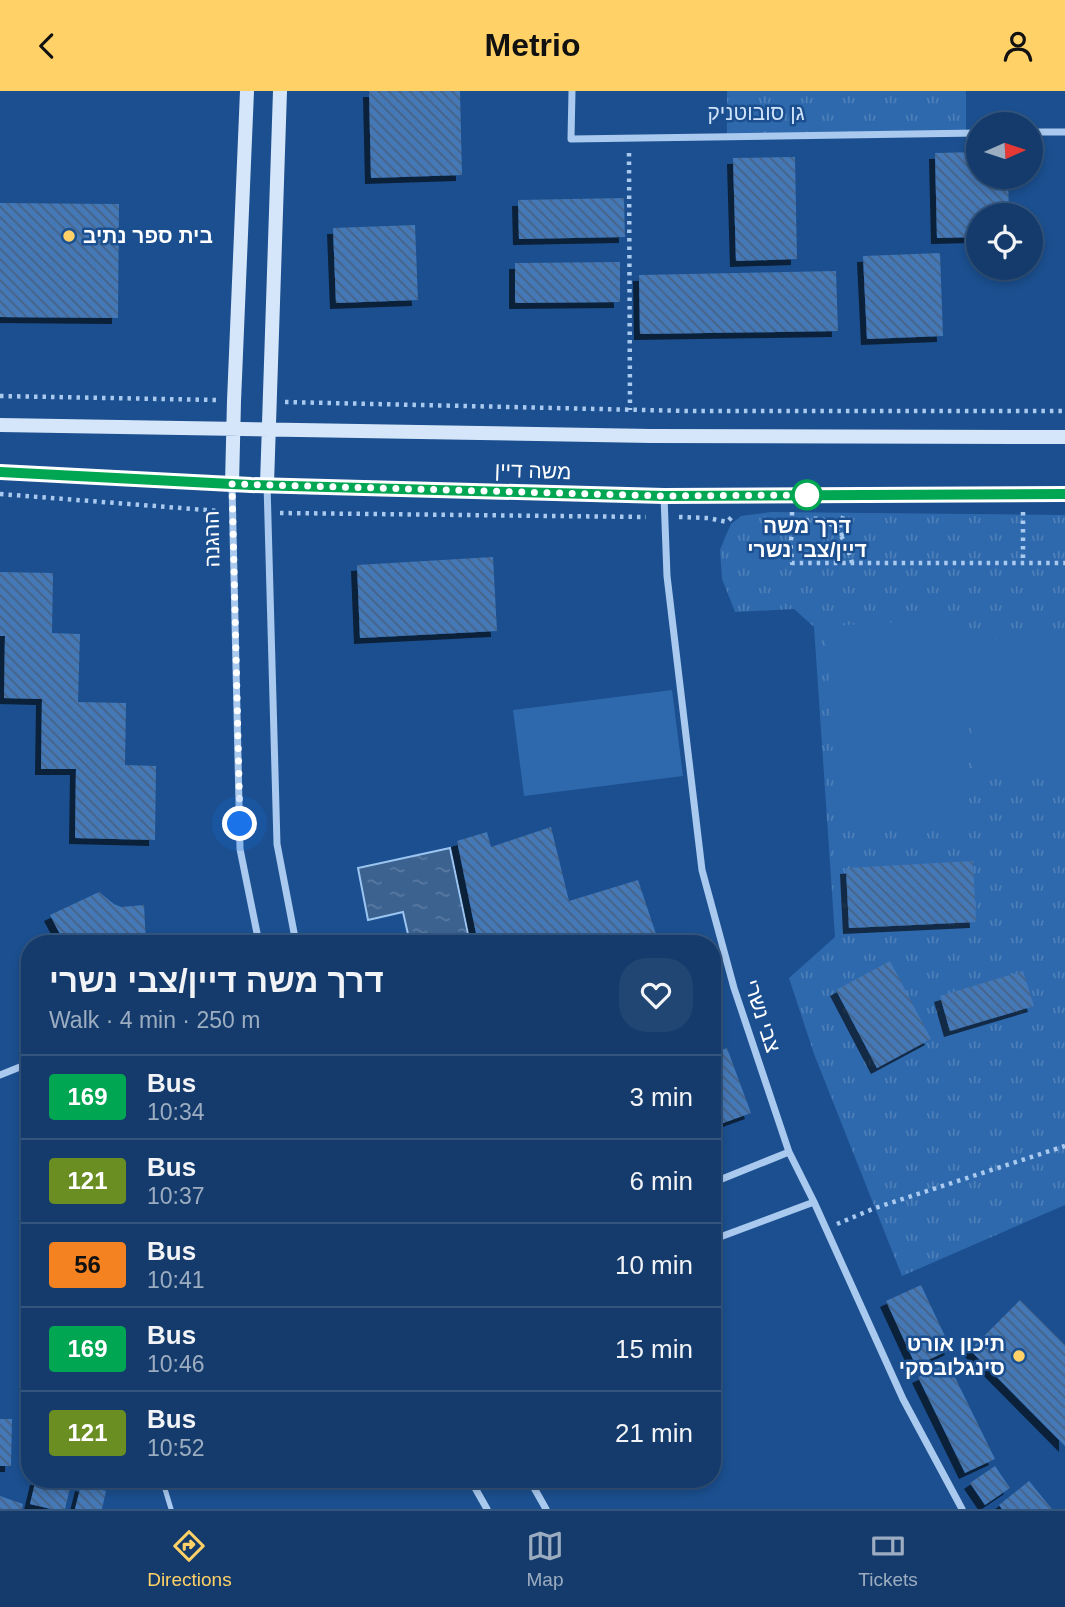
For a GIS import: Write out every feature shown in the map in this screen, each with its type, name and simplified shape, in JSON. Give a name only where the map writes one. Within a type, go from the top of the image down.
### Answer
[{"type":"street","name":"ההגנה","points":[[247,91],[232,484],[240,849],[257,935]]},
{"type":"street","points":[[281,91],[267,484],[276,844],[294,935]]},
{"type":"street","points":[[572,91],[571,139],[966,133]]},
{"type":"street","points":[[1043,132],[1065,132]]},
{"type":"street","name":"משה דיין","points":[[0,425],[651,436],[1065,437]]},
{"type":"street","name":"משה דיין","points":[[0,472],[232,484],[664,496],[1065,494]]},
{"type":"street","name":"צבי נשרי","points":[[664,496],[667,576],[702,870],[720,935]]},
{"type":"street","name":"צבי נשרי","points":[[721,939],[740,1008],[789,1152],[903,1399],[962,1509]]},
{"type":"street","points":[[0,1075],[21,1067]]},
{"type":"street","points":[[721,1179],[789,1152]]},
{"type":"street","points":[[721,1237],[814,1202]]},
{"type":"street","points":[[475,1488],[487,1509]]},
{"type":"street","points":[[534,1488],[546,1509]]},
{"type":"lane","points":[[165,1488],[171,1509]]},
{"type":"path","points":[[629,138],[630,410]]},
{"type":"path","points":[[0,396],[234,401]]},
{"type":"path","points":[[271,401],[630,410],[1065,411]]},
{"type":"path","points":[[792,508],[792,563],[1065,563]]},
{"type":"path","points":[[848,508],[841,519],[841,531],[852,563]]},
{"type":"path","points":[[1023,512],[1023,563]]},
{"type":"path","points":[[792,534],[804,522],[825,518],[843,540]]},
{"type":"path","points":[[826,1229],[875,1208],[1065,1146]]},
{"type":"green space","name":"גן סובוטניק","points":[[727,91],[966,91],[966,133],[727,136]]},
{"type":"green space","points":[[771,512],[1065,515],[1065,1205],[902,1276],[814,1054],[789,978],[835,937],[814,627],[794,609],[735,612],[722,579],[720,550],[731,524],[741,516]]},
{"type":"green space","points":[[959,619],[970,822],[837,829],[826,626]]},
{"type":"green space","points":[[1065,635],[1065,771],[974,777],[966,641]]},
{"type":"green space","points":[[672,690],[683,776],[524,796],[513,710]]},
{"type":"water","points":[[450,848],[468,935],[408,935],[403,912],[368,920],[358,868]]},
{"type":"building","points":[[369,91],[460,91],[462,175],[371,178]]},
{"type":"building","points":[[966,152],[966,189],[1008,189],[1009,203],[966,203],[966,237],[937,238],[935,153]]},
{"type":"building","points":[[795,157],[797,259],[736,261],[733,158]]},
{"type":"building","points":[[624,198],[625,237],[519,239],[518,200]]},
{"type":"building","points":[[0,203],[119,204],[118,318],[0,317]]},
{"type":"building","points":[[415,225],[418,300],[336,303],[333,228]]},
{"type":"building","points":[[940,253],[943,336],[867,339],[863,256]]},
{"type":"building","points":[[620,262],[620,302],[515,303],[515,263]]},
{"type":"building","points":[[836,271],[838,331],[640,334],[639,275]]},
{"type":"building","points":[[493,557],[497,631],[360,638],[357,565]]},
{"type":"building","points":[[0,572],[53,573],[52,633],[80,634],[78,702],[126,703],[125,765],[156,766],[155,840],[75,838],[76,769],[41,769],[42,699],[4,698],[5,636],[0,636]]},
{"type":"building","points":[[551,827],[569,901],[638,880],[656,935],[476,935],[457,841],[487,832],[491,847]]},
{"type":"building","points":[[973,861],[976,922],[849,928],[846,868]]},
{"type":"building","points":[[99,892],[121,907],[144,905],[146,935],[60,935],[50,915]]},
{"type":"building","points":[[890,961],[931,1039],[877,1068],[836,990]]},
{"type":"building","points":[[1023,971],[1034,1006],[950,1031],[940,996]]},
{"type":"building","points":[[727,1048],[751,1113],[721,1124],[721,1050]]},
{"type":"building","points":[[921,1285],[951,1349],[916,1366],[886,1301]]},
{"type":"building","points":[[1020,1300],[1065,1345],[1065,1446],[970,1350]]},
{"type":"building","points":[[948,1363],[995,1459],[965,1473],[918,1377]]},
{"type":"building","points":[[0,1419],[12,1419],[11,1466],[0,1466]]},
{"type":"building","points":[[995,1466],[1010,1488],[985,1505],[970,1483]]},
{"type":"building","points":[[1029,1481],[1052,1509],[1002,1509],[999,1505]]},
{"type":"building","points":[[34,1488],[70,1488],[65,1509],[30,1504]]},
{"type":"building","points":[[80,1488],[106,1491],[102,1509],[75,1509]]},
{"type":"building","points":[[0,1496],[23,1504],[22,1509],[0,1509]]},
{"type":"bus line","name":"169","points":[[0,472],[251,485],[664,496],[1065,494]]},
{"type":"place","name":"בית ספר נתיב","points":[[69,236]]},
{"type":"place","name":"דרך משה דיין/צבי נשרי","points":[[807,495]]},
{"type":"place","name":"תיכון אורט סינגלובסקי","points":[[1019,1356]]},
{"type":"route","points":[[240,824],[232,484],[664,496],[807,495]]}]
